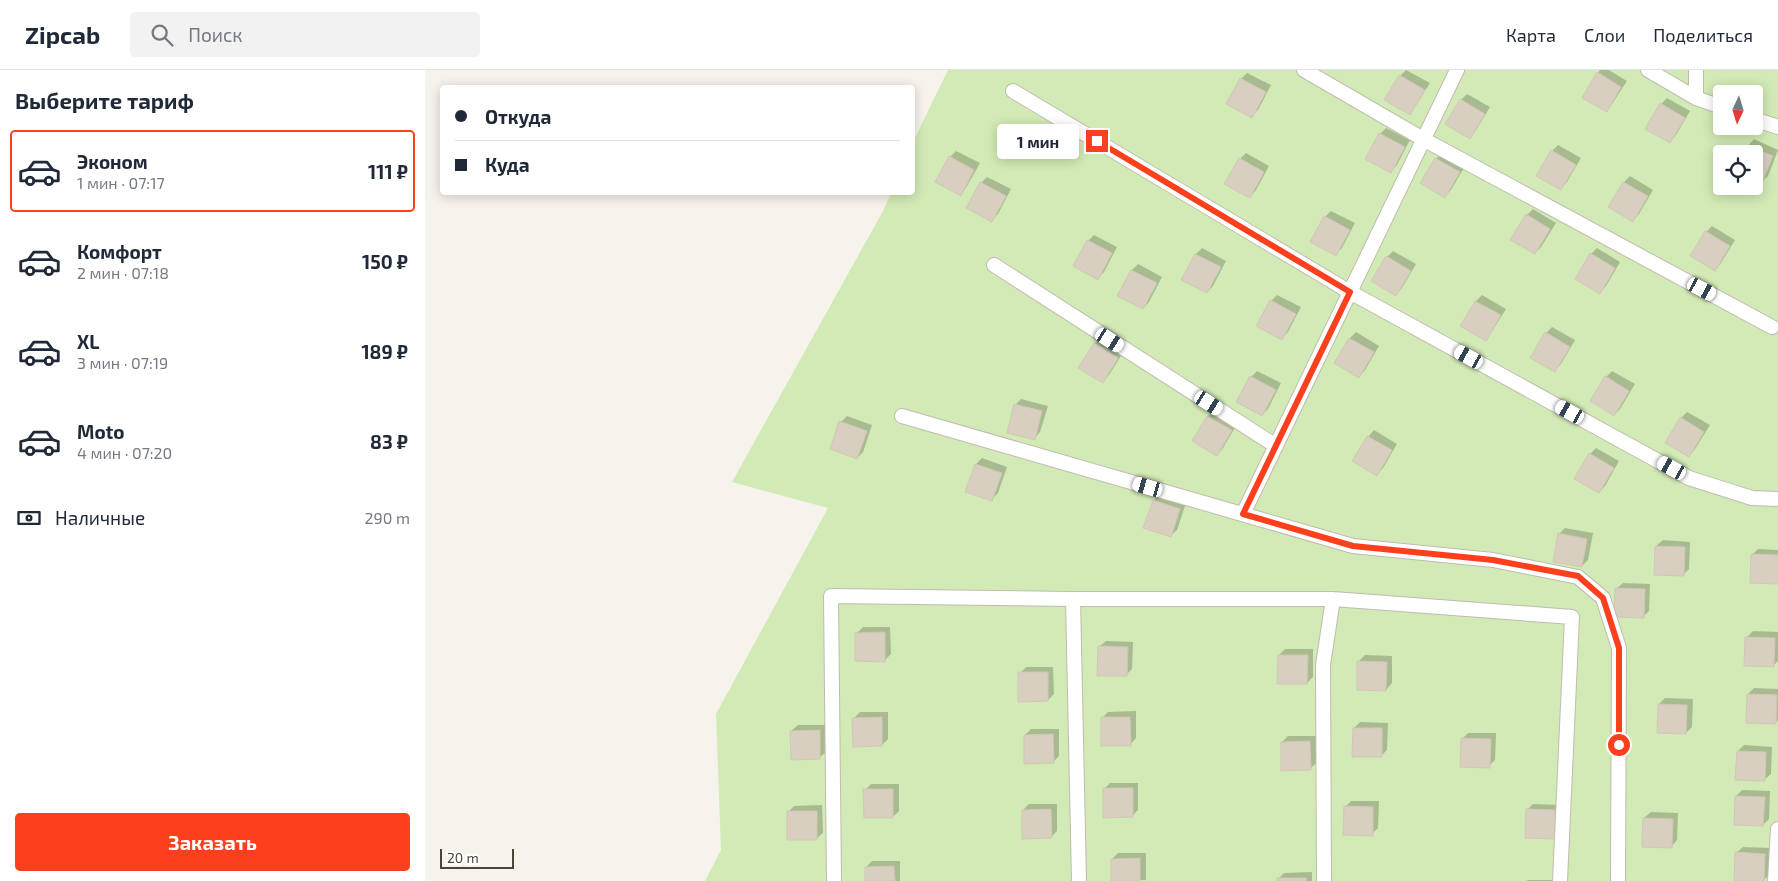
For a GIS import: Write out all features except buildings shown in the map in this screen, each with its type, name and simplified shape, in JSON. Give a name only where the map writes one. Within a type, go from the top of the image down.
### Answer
[{"type":"lane","points":[[1304,70],[1423,138],[1772,327]]},
{"type":"lane","points":[[1243,514],[1457,70]]},
{"type":"lane","points":[[1648,70],[1696,98],[1713,104]]},
{"type":"lane","points":[[1696,70],[1696,98]]},
{"type":"lane","points":[[1013,91],[1350,292],[1689,478],[1752,498],[1778,499]]},
{"type":"lane","points":[[1763,122],[1778,127]]},
{"type":"lane","points":[[993,265],[1275,446]]},
{"type":"lane","points":[[902,416],[1353,546],[1493,560],[1578,576],[1603,598],[1619,648],[1618,881]]},
{"type":"lane","points":[[834,881],[831,596],[1073,599],[1333,599],[1572,618],[1560,881]]},
{"type":"lane","points":[[1073,599],[1079,881]]},
{"type":"lane","points":[[1324,881],[1323,665],[1333,599]]},
{"type":"lane","points":[[1775,881],[1778,829]]},
{"type":"green space","points":[[948,70],[1778,70],[1778,881],[705,881],[721,850],[716,714],[828,508],[732,482],[890,195],[915,195],[915,138]]},
{"type":"route","points":[[1097,141],[1350,292],[1243,514],[1353,546],[1493,560],[1578,576],[1603,598],[1619,648],[1619,745]]}]
